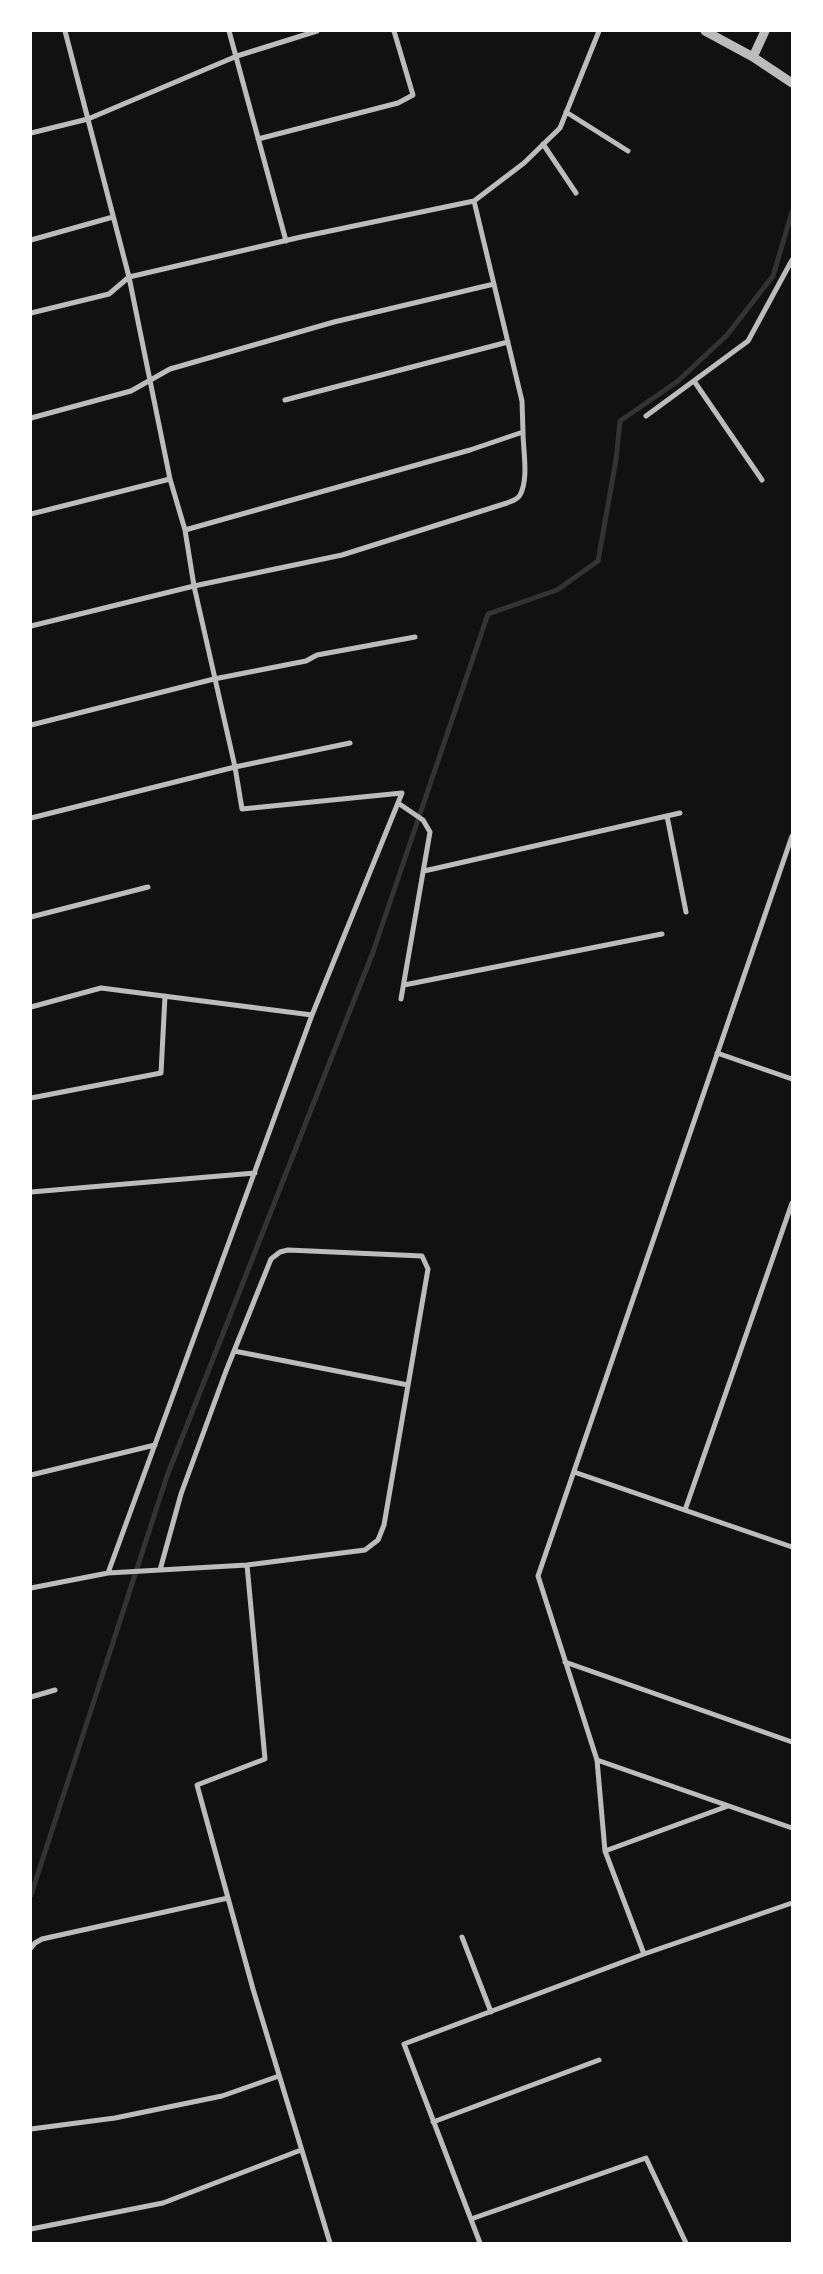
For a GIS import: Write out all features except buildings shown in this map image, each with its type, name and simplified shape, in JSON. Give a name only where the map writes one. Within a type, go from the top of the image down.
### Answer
[{"type":"street","points":[[65,31],[129,276],[170,479],[185,530],[194,586],[235,766],[242,809],[402,793],[312,1015],[108,1573]]},
{"type":"street","points":[[230,31],[286,240]]},
{"type":"street","points":[[31,133],[88,118],[237,56],[317,31]]},
{"type":"street","points":[[258,139],[398,103],[413,95],[394,31]]},
{"type":"street","points":[[31,313],[108,294],[129,276],[286,240],[474,201],[524,163],[560,128],[599,31]]},
{"type":"street","points":[[705,31],[753,57],[792,82]]},
{"type":"street","points":[[753,57],[765,31]]},
{"type":"street","points":[[566,112],[628,151]]},
{"type":"street","points":[[543,144],[576,193]]},
{"type":"street","points":[[31,626],[194,586],[342,555],[517,499],[521,494],[524,480],[522,401],[474,201]]},
{"type":"street","points":[[31,240],[113,217]]},
{"type":"street","points":[[646,416],[748,341],[792,260]]},
{"type":"street","points":[[31,418],[131,391],[170,369],[334,322],[494,284]]},
{"type":"street","points":[[285,400],[508,342]]},
{"type":"street","points":[[694,381],[762,480]]},
{"type":"street","points":[[185,530],[460,453],[523,432]]},
{"type":"street","points":[[31,514],[170,479]]},
{"type":"street","points":[[31,725],[214,680],[306,661],[316,655],[415,637]]},
{"type":"street","points":[[31,818],[235,766],[350,743]]},
{"type":"street","points":[[398,803],[423,820],[430,832],[401,999]]},
{"type":"street","points":[[424,871],[680,813]]},
{"type":"street","points":[[667,816],[686,912]]},
{"type":"street","points":[[644,1954],[605,1851],[596,1760],[538,1576],[792,836]]},
{"type":"street","points":[[31,917],[148,887]]},
{"type":"street","points":[[404,985],[662,934]]},
{"type":"street","points":[[31,1007],[100,988],[312,1015]]},
{"type":"street","points":[[31,1098],[161,1073],[165,996]]},
{"type":"street","points":[[717,1053],[792,1079]]},
{"type":"street","points":[[31,1192],[255,1173]]},
{"type":"street","points":[[685,1510],[792,1203]]},
{"type":"street","points":[[31,1588],[108,1573],[247,1565],[365,1550],[378,1540],[384,1525],[428,1269],[422,1256],[288,1250],[280,1252],[271,1259],[181,1494],[160,1570]]},
{"type":"street","points":[[234,1352],[408,1385]]},
{"type":"street","points":[[31,1475],[155,1445]]},
{"type":"street","points":[[574,1472],[792,1546]]},
{"type":"street","points":[[247,1565],[265,1759],[197,1785],[278,2076],[330,2243]]},
{"type":"street","points":[[565,1662],[792,1742]]},
{"type":"street","points":[[31,1697],[54,1690]]},
{"type":"street","points":[[596,1760],[792,1828]]},
{"type":"street","points":[[605,1851],[728,1806]]},
{"type":"street","points":[[31,1948],[34,1942],[42,1939],[228,1898]]},
{"type":"street","points":[[480,2243],[404,2044],[644,1954],[792,1903]]},
{"type":"street","points":[[462,1937],[490,2012]]},
{"type":"street","points":[[433,2122],[599,2060]]},
{"type":"street","points":[[31,2129],[115,2118],[213,2098],[278,2076]]},
{"type":"street","points":[[31,2229],[163,2203],[301,2150]]},
{"type":"street","points":[[471,2220],[646,2158],[686,2243]]},
{"type":"waterway","points":[[31,1895],[167,1476],[373,952],[488,614],[557,590],[598,561],[616,460],[620,421],[678,381],[727,335],[773,276],[792,212]]}]
